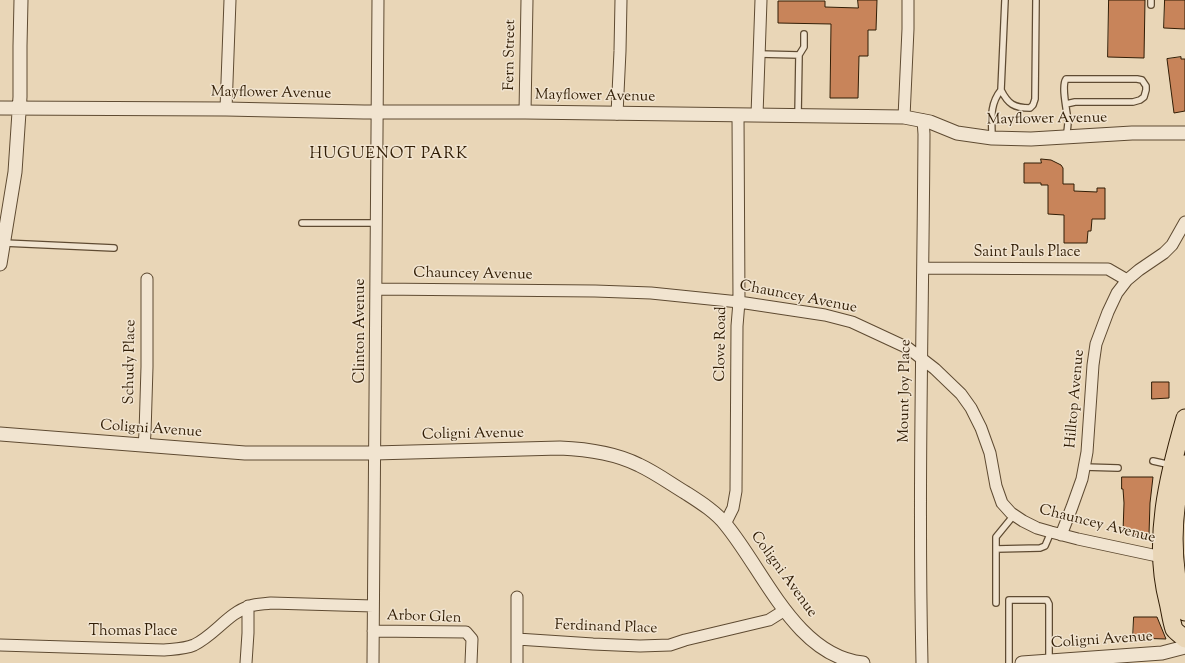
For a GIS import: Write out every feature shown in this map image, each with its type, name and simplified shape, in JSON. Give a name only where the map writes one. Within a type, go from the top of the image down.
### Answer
[{"type":"main road","points":[[1185,418],[1176,448],[1181,478],[1181,503],[1175,524],[1169,557],[1165,593],[1174,630],[1185,639]]},
{"type":"main road","points":[[1179,464],[1166,498],[1161,530],[1169,557],[1175,567],[1182,588],[1185,612]]},
{"type":"street","points":[[0,264],[15,172],[20,108],[21,0]]},
{"type":"street","points":[[226,109],[230,0]]},
{"type":"street","name":"Clinton Avenue","points":[[373,663],[378,0]]},
{"type":"street","name":"Fern Street","points":[[525,112],[527,0]]},
{"type":"street","points":[[617,114],[621,0]]},
{"type":"street","points":[[756,115],[761,0]]},
{"type":"street","points":[[904,117],[908,0]]},
{"type":"street","name":"Mayflower Avenue","points":[[0,108],[226,109],[376,112],[525,112],[904,117],[923,120],[957,133],[992,138],[1066,138],[1132,133],[1185,133]]},
{"type":"street","name":"Clove Road","points":[[725,524],[733,508],[736,491],[737,326],[739,302],[738,115]]},
{"type":"street","name":"Mount Joy Place","points":[[922,663],[920,586],[921,359],[924,268],[923,120]]},
{"type":"street","name":"Hilltop Avenue","points":[[1056,533],[1072,507],[1082,479],[1087,452],[1093,365],[1096,344],[1108,312],[1117,293],[1127,280],[1164,253],[1172,244],[1185,222]]},
{"type":"street","name":"Saint Pauls Place","points":[[924,268],[1108,269],[1127,280]]},
{"type":"street","name":"Schudy Place","points":[[144,445],[147,279]]},
{"type":"street","name":"Chauncey Avenue","points":[[376,289],[651,293],[739,302],[825,315],[852,322],[908,348],[948,380],[961,394],[971,408],[981,428],[990,453],[996,486],[1002,503],[1014,515],[1037,528],[1169,557]]},
{"type":"street","name":"Coligni Avenue","points":[[0,434],[245,453],[374,453],[560,448],[575,448],[594,451],[638,464],[701,503],[725,524],[737,539],[785,610],[795,623],[813,641],[835,654],[853,662],[863,663]]},
{"type":"street","points":[[517,598],[517,663]]},
{"type":"street","name":"Thomas Place","points":[[0,645],[164,650],[180,649],[205,639],[237,612],[248,606],[256,604],[271,603],[373,606]]},
{"type":"street","points":[[246,663],[248,606]]},
{"type":"street","name":"Ferdinand Place","points":[[517,639],[640,646],[670,645],[769,620],[785,610]]},
{"type":"street","name":"Arbor Glen","points":[[373,631],[466,632],[472,639],[471,663]]},
{"type":"street","name":"Coligni Avenue","points":[[1022,663],[1123,660],[1185,647]]},
{"type":"lane","points":[[1005,0],[1001,90],[1006,100],[1012,105],[1021,108],[1030,108],[1036,99],[1036,0]]},
{"type":"lane","points":[[798,115],[799,55],[804,47],[804,34]]},
{"type":"lane","points":[[759,54],[799,55]]},
{"type":"lane","points":[[1066,104],[1075,102],[1133,102],[1144,97],[1146,94],[1146,86],[1142,80],[1137,79],[1066,79],[1064,84],[1066,104],[1068,123],[1066,138]]},
{"type":"lane","points":[[992,138],[992,104],[995,97],[1001,90]]},
{"type":"lane","points":[[302,223],[377,223]]},
{"type":"lane","points":[[4,243],[114,248]]},
{"type":"lane","points":[[1153,461],[1179,464]]},
{"type":"lane","points":[[1084,467],[1118,468]]},
{"type":"lane","points":[[996,603],[996,537],[1014,515]]},
{"type":"lane","points":[[996,549],[1040,548],[1045,546],[1056,533]]},
{"type":"lane","points":[[1009,663],[1009,600],[1047,600],[1049,604],[1049,661]]},
{"type":"building","points":[[858,0],[877,0],[876,30],[868,30],[868,56],[859,56],[858,98],[830,98],[831,24],[778,23],[778,1],[825,1],[825,7],[858,8]]},
{"type":"building","points":[[1109,0],[1145,0],[1144,58],[1108,57]]},
{"type":"building","points":[[1165,0],[1185,0],[1185,29],[1164,28]]},
{"type":"building","points":[[1181,57],[1181,59],[1185,59],[1185,111],[1174,113],[1167,59]]},
{"type":"building","points":[[1041,159],[1051,160],[1061,165],[1063,168],[1063,184],[1074,184],[1074,191],[1097,192],[1097,188],[1105,188],[1105,219],[1092,219],[1091,231],[1088,231],[1087,243],[1064,243],[1064,215],[1048,214],[1048,185],[1041,185],[1041,183],[1024,183],[1024,163],[1041,163]]},
{"type":"building","points":[[1152,382],[1169,382],[1169,398],[1152,399]]},
{"type":"building","points":[[1122,477],[1153,477],[1149,534],[1144,537],[1123,532],[1124,503]]},
{"type":"building","points":[[1134,617],[1157,617],[1166,639],[1133,638]]},
{"type":"district","name":"HUGUENOT PARK","points":[[389,155]]}]
